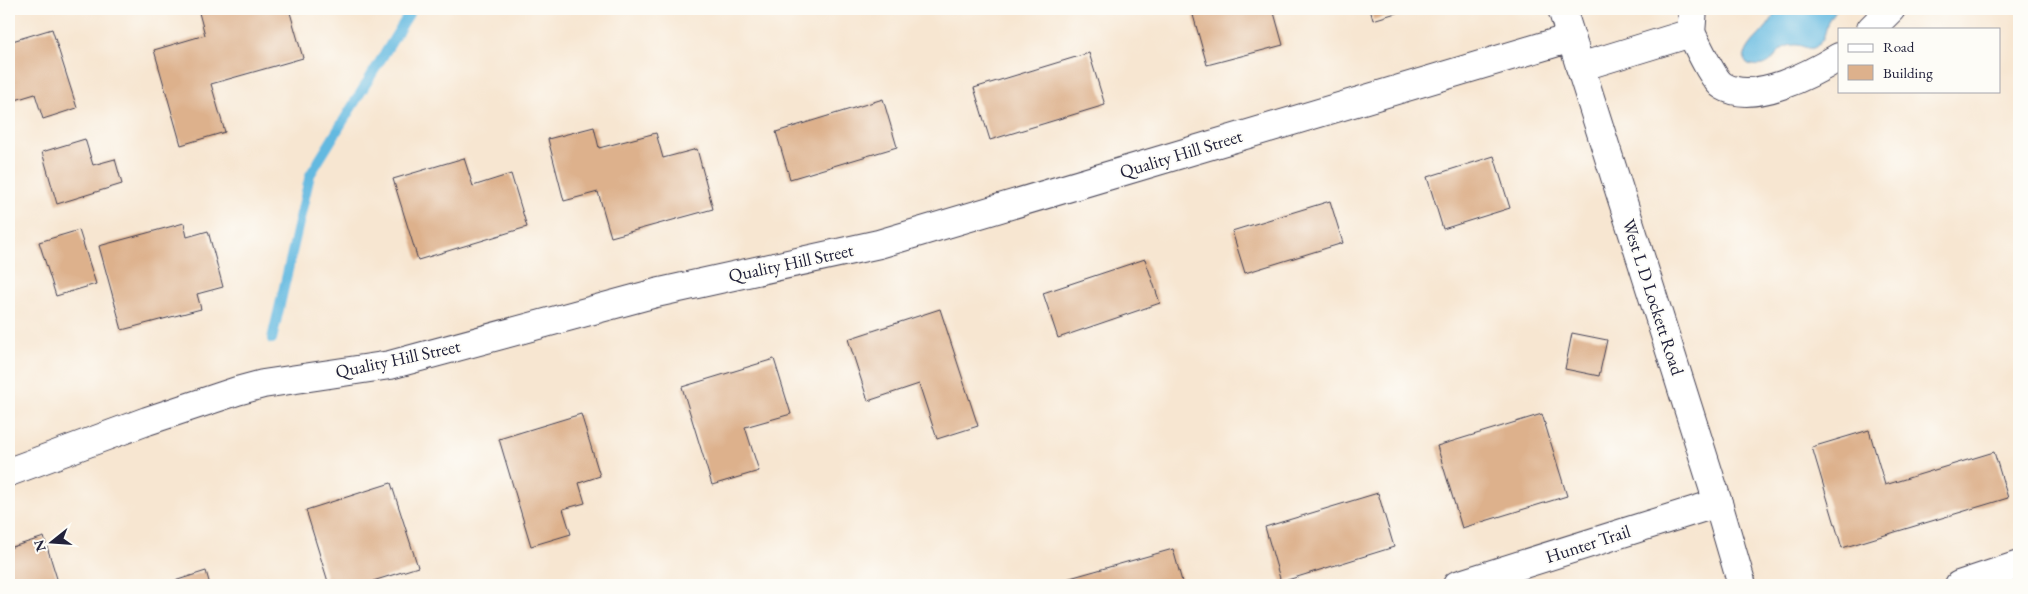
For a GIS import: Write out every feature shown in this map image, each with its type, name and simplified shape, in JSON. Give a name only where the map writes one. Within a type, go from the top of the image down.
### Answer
[{"type":"street","name":"West L D Lockett Road","points":[[1562,9],[1718,503],[1742,585]]},
{"type":"street","points":[[1873,28],[1891,9]]},
{"type":"street","points":[[1580,67],[1692,21],[1703,58],[1722,86],[1739,91],[1768,90],[1812,74],[1838,58]]},
{"type":"street","name":"Quality Hill Street","points":[[9,472],[138,424],[237,391],[263,384],[390,365],[656,292],[879,244],[1571,38]]},
{"type":"street","name":"Hunter Trail","points":[[1457,585],[1718,503]]},
{"type":"street","points":[[1959,585],[2019,565]]},
{"type":"water","points":[[1776,9],[1838,9],[1830,18],[1822,40],[1815,47],[1787,46],[1765,65],[1748,64],[1744,60],[1749,47],[1769,24]]},
{"type":"building","points":[[198,9],[289,9],[303,58],[211,84],[225,132],[181,145],[154,50],[205,35]]},
{"type":"building","points":[[1214,9],[1273,9],[1283,45],[1207,65],[1193,15]]},
{"type":"building","points":[[1370,9],[1409,9],[1373,20]]},
{"type":"building","points":[[52,29],[77,108],[43,119],[35,94],[9,102],[9,42]]},
{"type":"building","points":[[1089,53],[1105,105],[990,140],[974,88]]},
{"type":"building","points":[[883,99],[897,147],[790,179],[776,132]]},
{"type":"building","points":[[594,127],[599,148],[656,133],[663,158],[697,149],[713,209],[611,237],[598,192],[564,201],[548,139]]},
{"type":"building","points":[[85,139],[93,165],[115,159],[122,184],[57,204],[42,152]]},
{"type":"building","points":[[1494,156],[1510,208],[1443,229],[1427,177]]},
{"type":"building","points":[[464,158],[473,186],[511,174],[527,227],[418,260],[393,179]]},
{"type":"building","points":[[1330,201],[1343,243],[1245,273],[1232,231]]},
{"type":"building","points":[[184,223],[187,237],[208,231],[223,287],[197,294],[201,309],[122,330],[99,246]]},
{"type":"building","points":[[79,230],[96,284],[56,296],[39,242]]},
{"type":"building","points":[[1145,259],[1160,303],[1058,338],[1043,293]]},
{"type":"building","points":[[940,309],[978,426],[937,439],[919,384],[868,401],[848,339]]},
{"type":"building","points":[[1572,333],[1607,340],[1599,376],[1565,369]]},
{"type":"building","points":[[774,359],[791,414],[745,427],[759,471],[712,485],[682,387]]},
{"type":"building","points":[[581,414],[600,476],[579,483],[585,503],[563,509],[571,534],[531,546],[499,439]]},
{"type":"building","points":[[1542,414],[1567,496],[1462,528],[1437,446]]},
{"type":"building","points":[[1869,430],[1885,485],[1994,452],[2008,498],[1842,548],[1812,447]]},
{"type":"building","points":[[391,483],[418,567],[373,581],[374,585],[329,585],[306,510]]},
{"type":"building","points":[[1378,493],[1394,547],[1281,582],[1265,527]]},
{"type":"building","points":[[44,537],[59,585],[9,585],[9,548]]},
{"type":"building","points":[[1173,549],[1183,585],[1045,585]]},
{"type":"building","points":[[206,571],[210,585],[162,585]]},
{"type":"waterway","points":[[272,339],[310,175],[412,9]]}]
